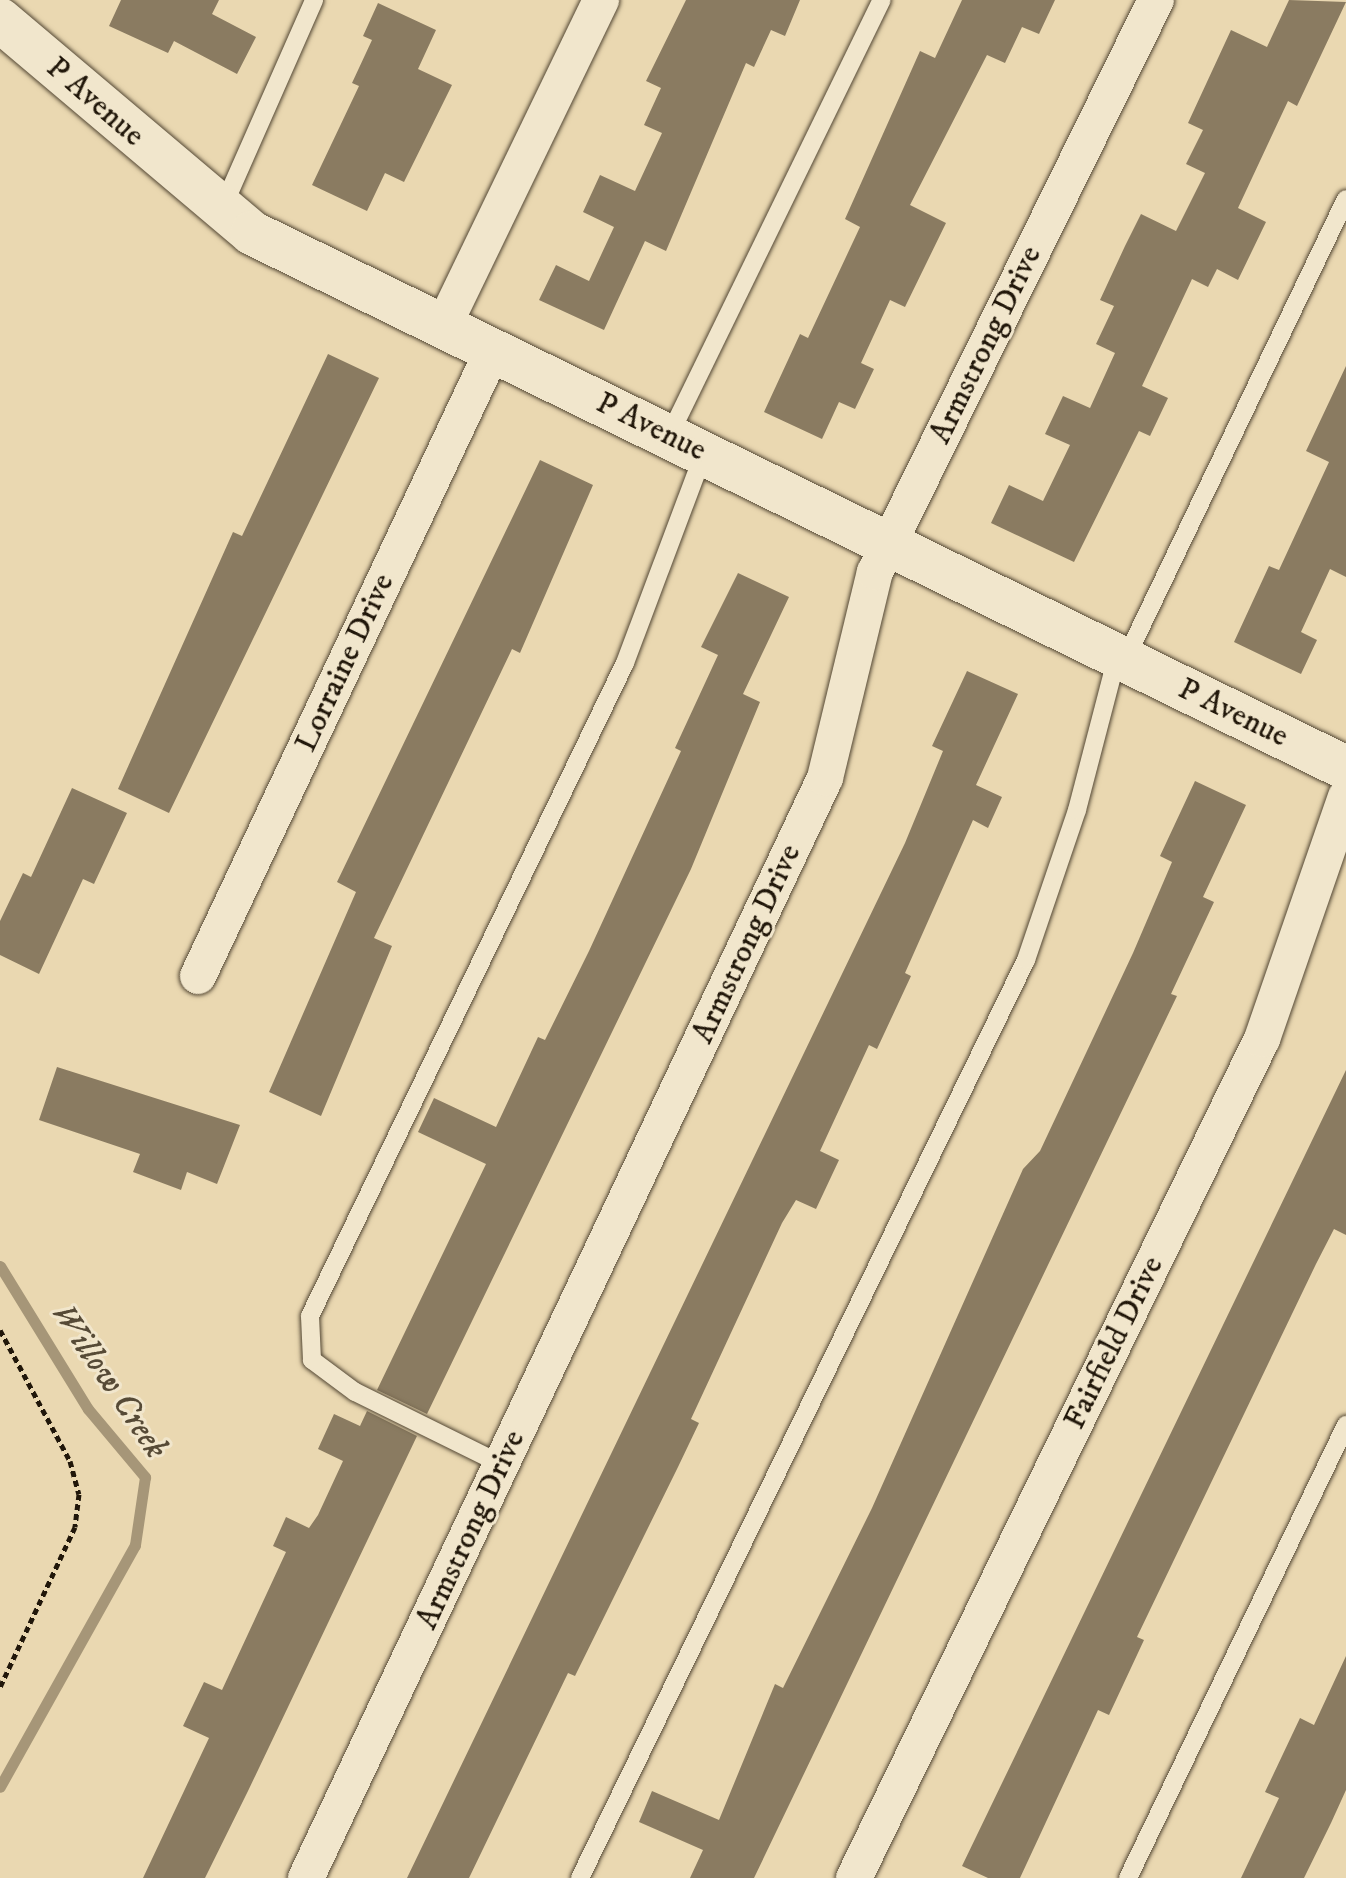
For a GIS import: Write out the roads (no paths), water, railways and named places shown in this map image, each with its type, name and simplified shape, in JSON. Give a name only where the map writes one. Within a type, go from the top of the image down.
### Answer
[{"type":"street","points":[[443,327],[601,0]]},
{"type":"street","name":"Armstrong Drive","points":[[306,1878],[825,778],[844,721],[875,572],[1156,0]]},
{"type":"street","name":"P Avenue","points":[[9,15],[222,209],[311,265],[493,350],[1346,768]]},
{"type":"street","name":"Lorraine Drive","points":[[198,976],[493,350]]},
{"type":"street","name":"Fairfield Drive","points":[[854,1878],[1262,1039],[1346,797]]},
{"type":"lane","points":[[222,209],[314,0]]},
{"type":"lane","points":[[503,1465],[355,1392],[312,1360],[310,1316],[625,663],[687,445],[882,0]]},
{"type":"lane","points":[[580,1878],[1026,960],[1077,810],[1121,658],[1346,199]]},
{"type":"lane","points":[[1128,1878],[1346,1425]]},
{"type":"waterway","name":"Willow Creek","points":[[0,1266],[88,1409],[145,1477],[135,1545],[0,1787]]}]
